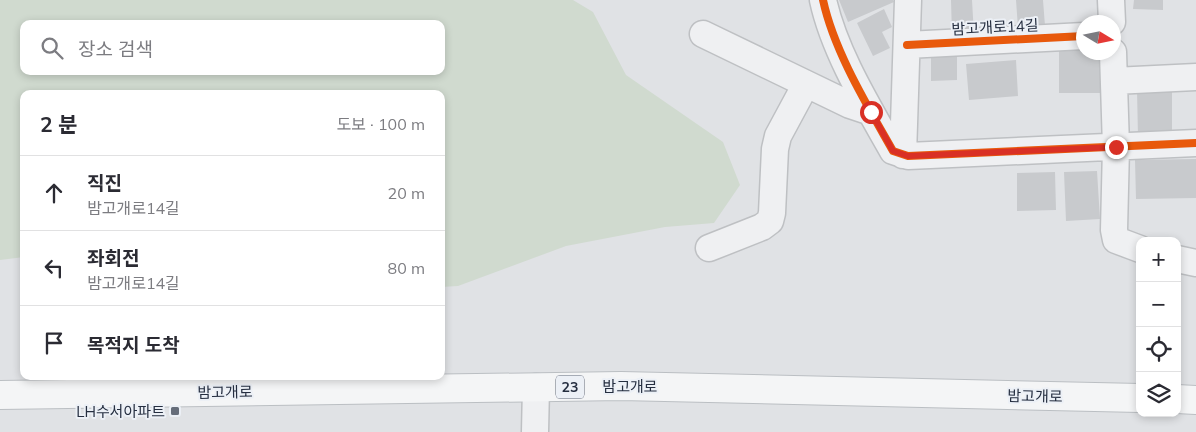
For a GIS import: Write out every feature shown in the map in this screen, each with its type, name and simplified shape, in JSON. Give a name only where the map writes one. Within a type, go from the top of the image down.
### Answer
[{"type":"main road","name":"밤고개로","points":[[0,395],[621,386],[1136,398]]},
{"type":"main road","points":[[1181,399],[1196,400]]},
{"type":"street","points":[[823,0],[828,23],[861,94],[893,151],[903,155],[1196,143]]},
{"type":"street","points":[[903,155],[908,0]]},
{"type":"street","points":[[1111,0],[1112,15]]},
{"type":"street","points":[[703,34],[850,105],[871,112]]},
{"type":"street","name":"밤고개로14길","points":[[907,45],[1076,36]]},
{"type":"street","points":[[1113,60],[1116,147],[1114,230],[1116,240],[1136,248]]},
{"type":"street","points":[[1114,81],[1196,77]]},
{"type":"street","points":[[709,248],[762,227],[770,221],[775,149],[778,136],[806,84]]},
{"type":"street","points":[[1181,259],[1196,263]]},
{"type":"street","points":[[534,432],[536,387]]},
{"type":"shaded area","points":[[0,0],[573,0],[593,12],[626,75],[723,142],[740,185],[714,223],[665,227],[566,246],[458,286],[445,287],[445,90],[20,90],[20,258],[0,260]]},
{"type":"building","points":[[839,0],[893,0],[894,2],[848,22]]},
{"type":"building","points":[[951,0],[972,0],[974,35],[952,36]]},
{"type":"building","points":[[1016,0],[1043,0],[1045,26],[1018,28]]},
{"type":"building","points":[[1134,0],[1163,0],[1163,10],[1133,9]]},
{"type":"building","points":[[884,9],[892,27],[882,32],[890,48],[873,56],[857,23]]},
{"type":"building","points":[[1059,46],[1076,46],[1076,60],[1099,60],[1101,63],[1101,93],[1059,93]]},
{"type":"building","points":[[957,51],[957,80],[931,81],[931,52]]},
{"type":"building","points":[[1016,60],[1018,96],[969,100],[966,64]]},
{"type":"building","points":[[1172,89],[1172,136],[1138,137],[1137,90]]},
{"type":"building","points":[[1196,159],[1196,198],[1136,199],[1135,160]]},
{"type":"building","points":[[1097,171],[1100,219],[1066,221],[1064,172]]},
{"type":"building","points":[[1055,172],[1056,210],[1017,211],[1017,173]]},
{"type":"cycle path","points":[[823,0],[843,58],[893,151],[908,156],[1196,143]]},
{"type":"cycle path","points":[[907,45],[1076,36]]},
{"type":"place","name":"LH수서아파트","points":[[175,411]]},
{"type":"route","points":[[871,112],[893,151],[908,156],[1116,147]]}]
